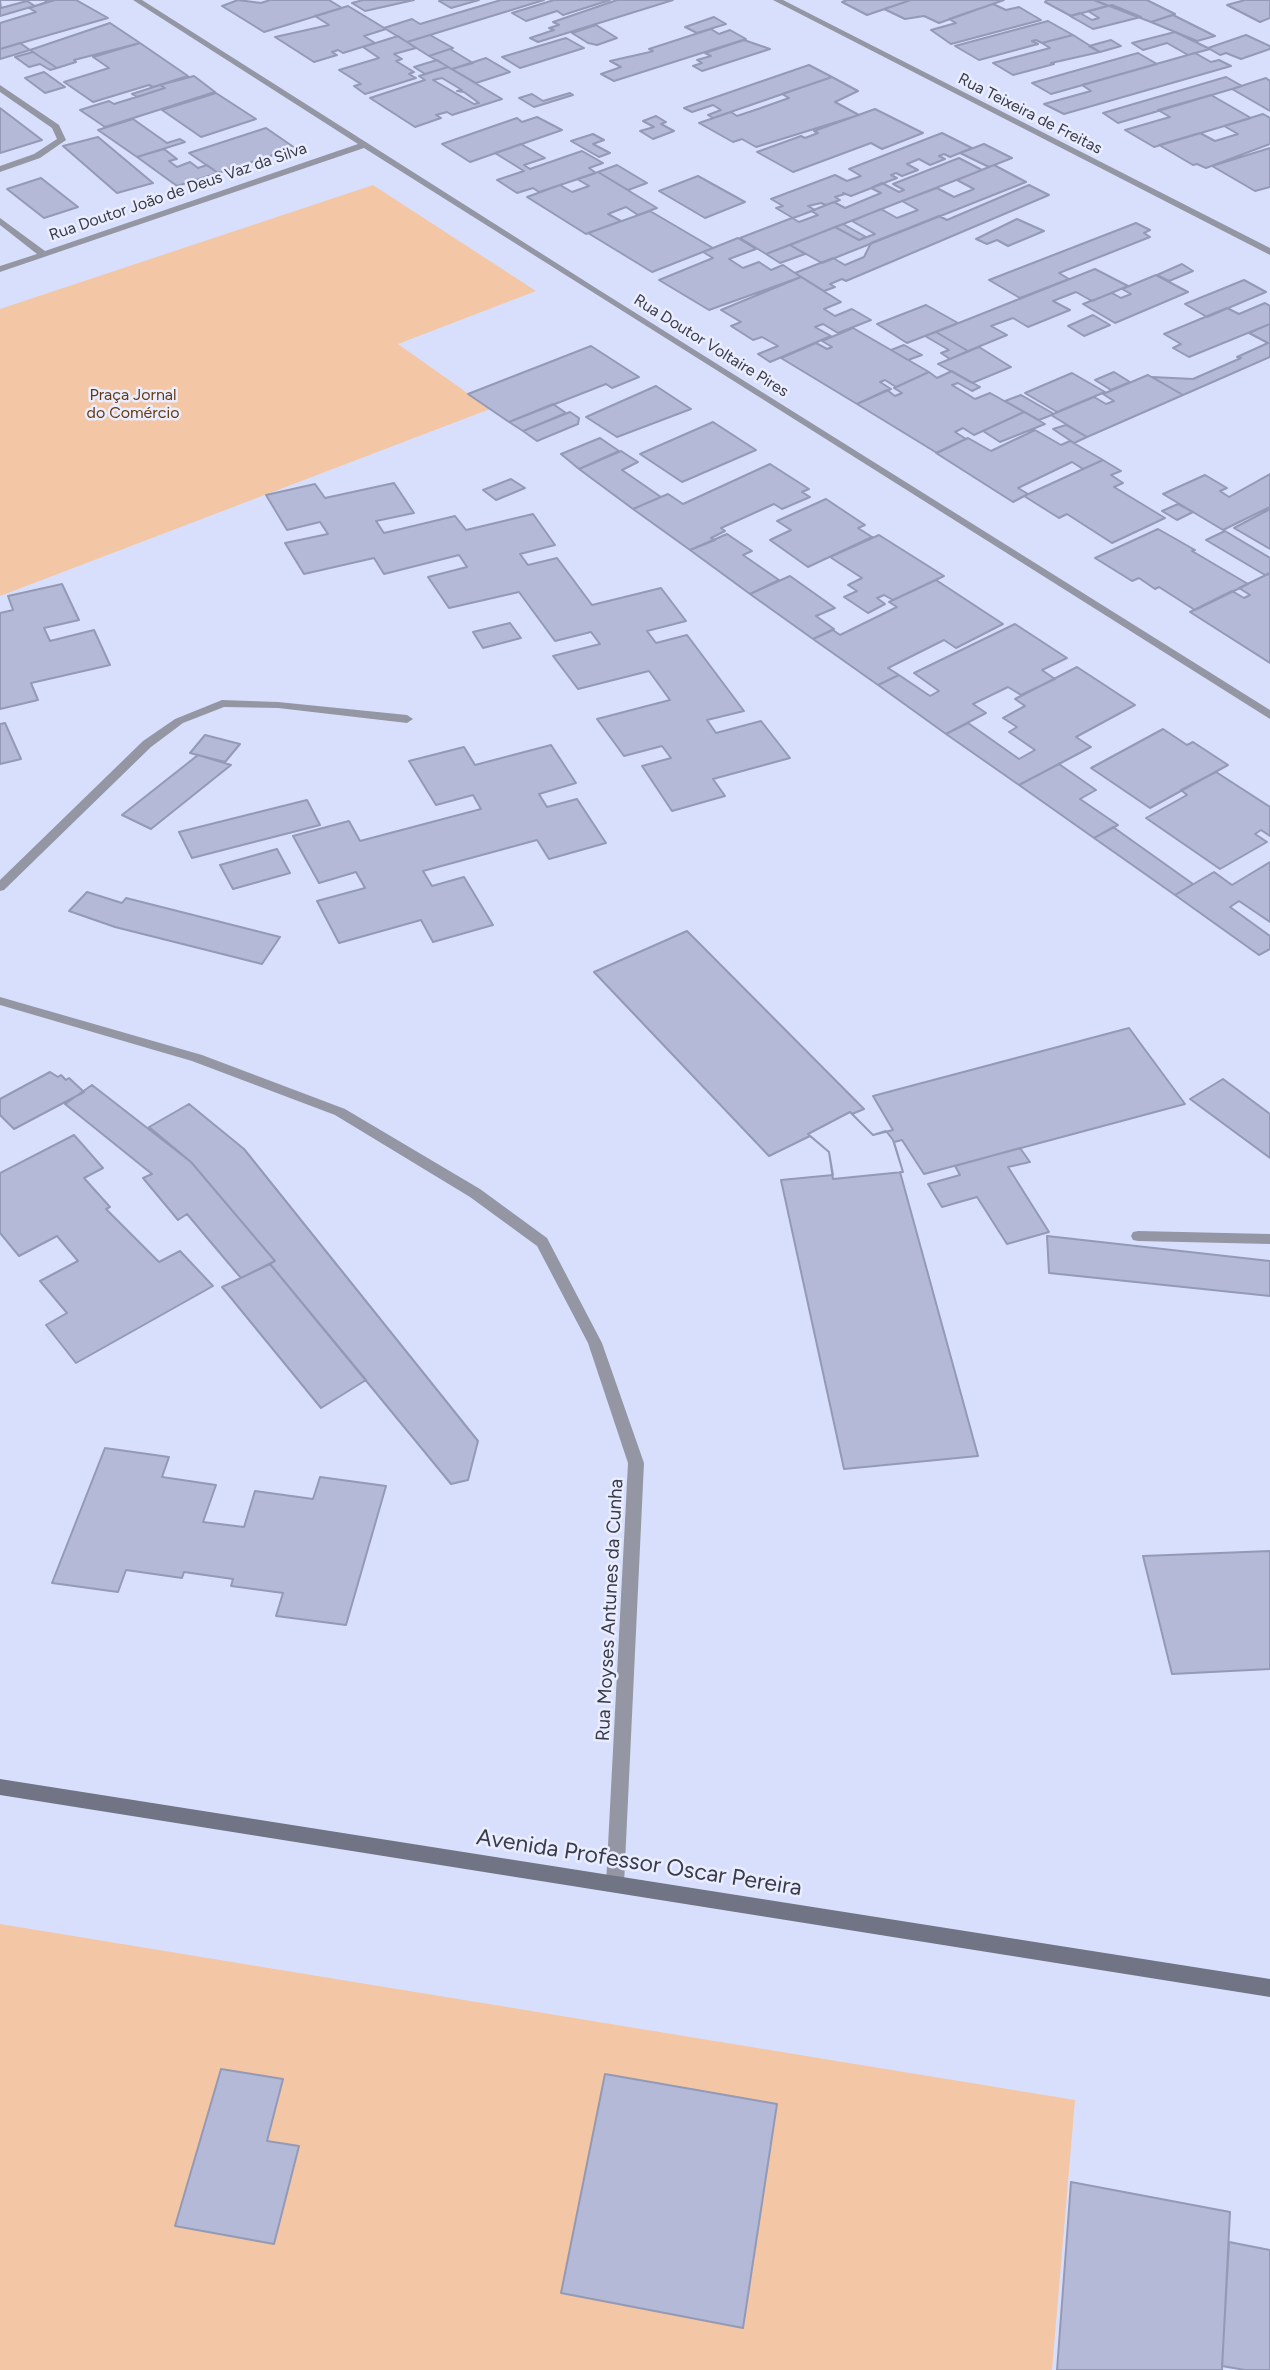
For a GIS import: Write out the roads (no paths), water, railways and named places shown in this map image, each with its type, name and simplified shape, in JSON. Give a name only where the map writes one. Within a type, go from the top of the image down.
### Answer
[{"type":"main road","name":"Avenida Professor Oscar Pereira","points":[[0,1787],[1270,1988]]},
{"type":"street","name":"Rua Doutor Voltaire Pires","points":[[137,0],[1270,715]]},
{"type":"street","name":"Rua Teixeira de Freitas","points":[[777,0],[1270,252]]},
{"type":"street","points":[[0,88],[56,127],[62,140],[37,156],[0,169]]},
{"type":"street","name":"Rua Doutor João de Deus Vaz da Silva","points":[[0,269],[365,145]]},
{"type":"street","points":[[0,221],[43,254]]},
{"type":"street","points":[[0,887],[147,744],[179,720],[222,703],[278,705],[407,719]]},
{"type":"street","name":"Rua Moyses Antunes da Cunha","points":[[0,1001],[197,1058],[340,1112],[475,1193],[542,1242],[595,1343],[636,1463],[615,1884]]},
{"type":"street","points":[[1138,1236],[1270,1239]]},
{"type":"park label","name":"Praça Jornal do Comércio","points":[[133,404]]}]
